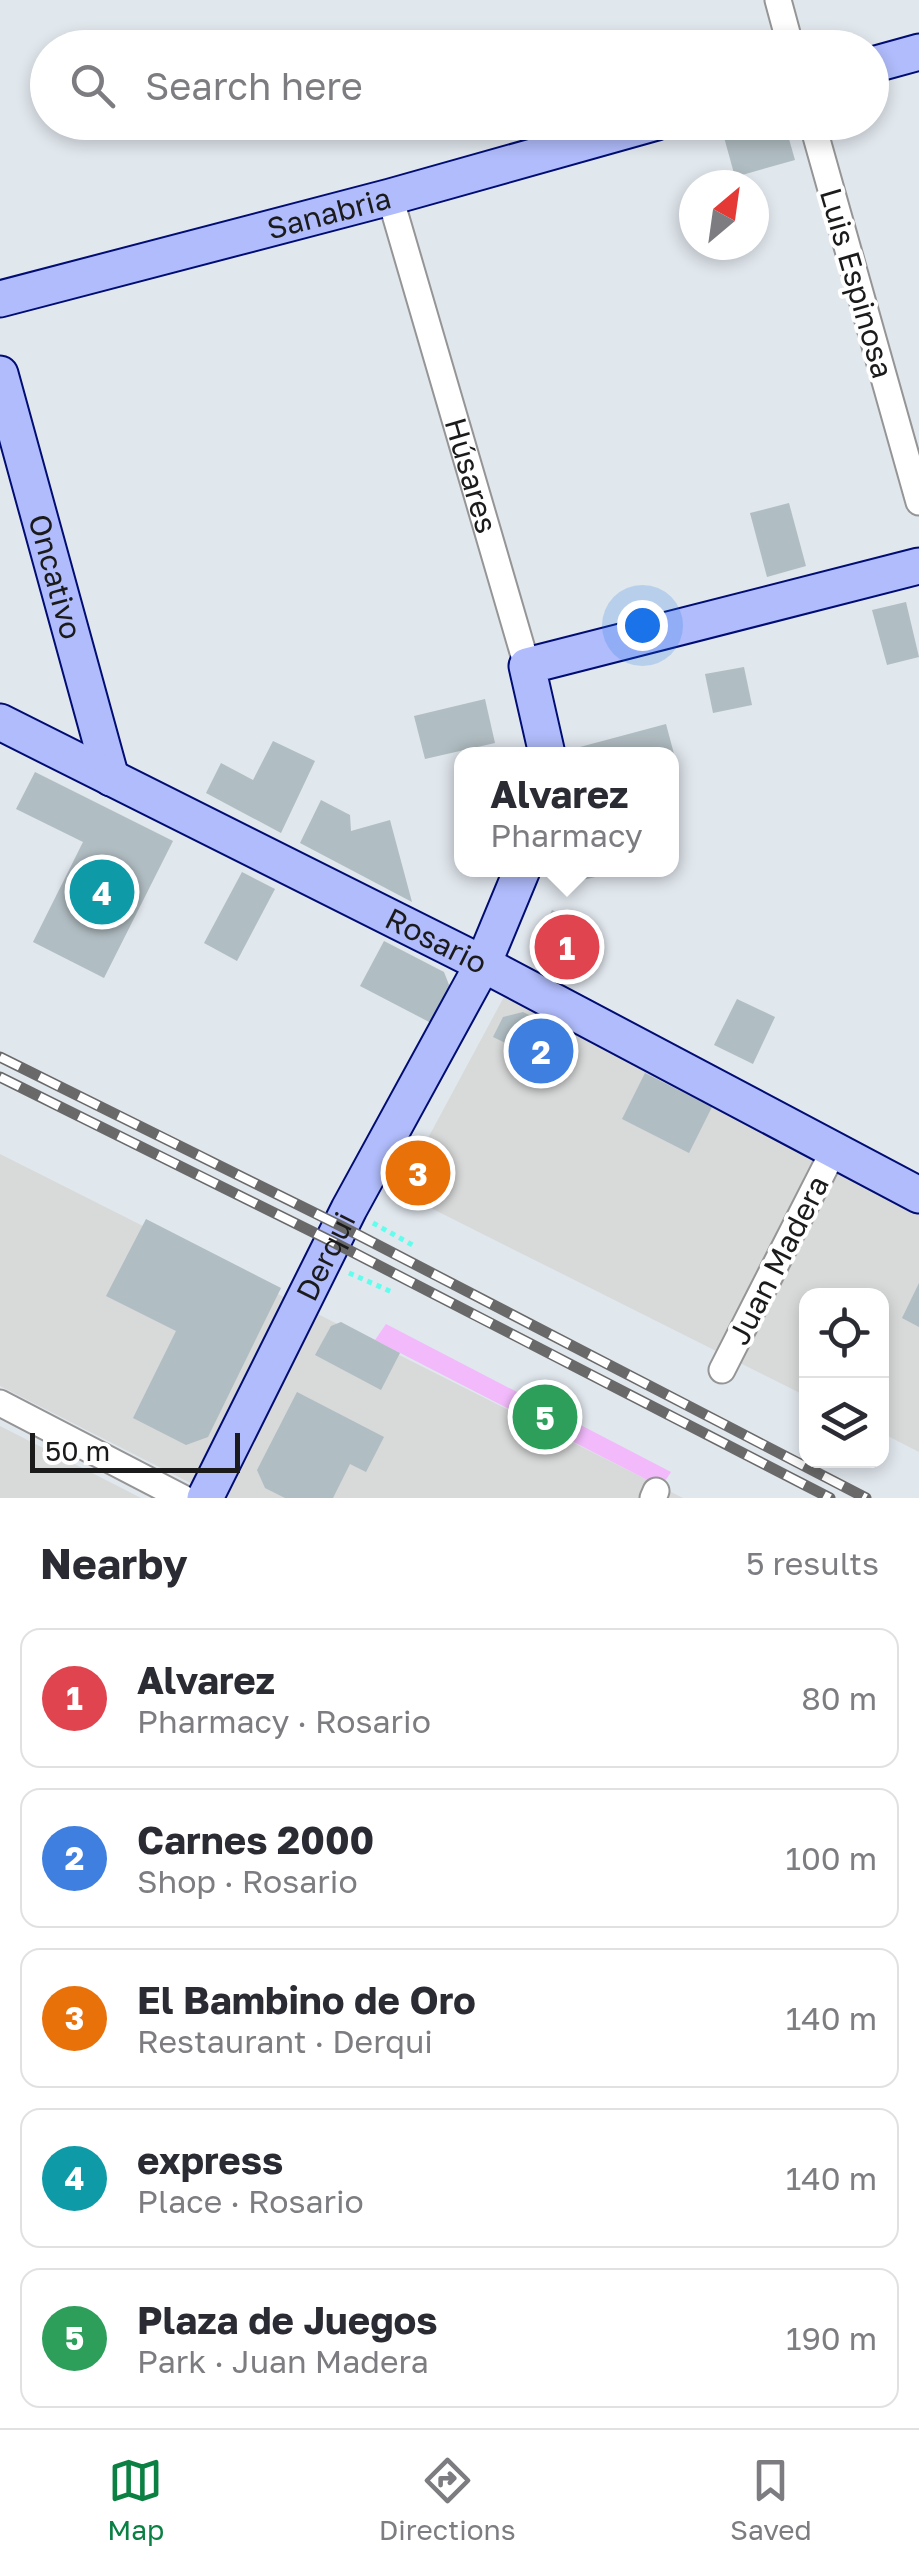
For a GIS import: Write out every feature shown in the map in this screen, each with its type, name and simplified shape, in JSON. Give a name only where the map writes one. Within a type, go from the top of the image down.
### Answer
[{"type":"street","points":[[778,0],[786,30]]},
{"type":"street","points":[[889,60],[919,52]]},
{"type":"street","name":"Sanabria","points":[[0,299],[594,140]]},
{"type":"street","name":"Luis Espinosa","points":[[817,140],[919,502]]},
{"type":"street","name":"Húsares","points":[[390,197],[527,666],[545,747]]},
{"type":"street","name":"Oncativo","points":[[0,374],[112,778]]},
{"type":"street","points":[[527,666],[919,566]]},
{"type":"street","name":"Rosario","points":[[0,722],[483,964],[919,1195]]},
{"type":"street","points":[[483,964],[519,877]]},
{"type":"street","name":"Derqui","points":[[204,1498],[349,1209],[483,964]]},
{"type":"street","name":"Juan Madera","points":[[722,1370],[834,1150]]},
{"type":"street","points":[[0,1403],[183,1498]]},
{"type":"path","points":[[349,1209],[416,1248]]},
{"type":"path","points":[[323,1261],[392,1292]]},
{"type":"shaded area","points":[[505,995],[919,1209],[919,1452],[889,1437],[889,1288],[799,1288],[799,1392],[399,1192]]},
{"type":"shaded area","points":[[0,1154],[683,1498],[220,1498],[0,1386]]},
{"type":"shaded area","points":[[386,1324],[671,1472],[661,1487],[375,1340]]},
{"type":"shaded area","points":[[0,1426],[141,1498],[0,1498]]},
{"type":"building","points":[[725,140],[789,140],[795,160],[760,170],[733,170]]},
{"type":"building","points":[[789,503],[806,566],[767,577],[750,513]]},
{"type":"building","points":[[906,602],[919,657],[887,665],[872,610]]},
{"type":"building","points":[[744,667],[752,705],[713,713],[705,674]]},
{"type":"building","points":[[485,699],[495,743],[454,747],[454,752],[425,759],[414,716]]},
{"type":"building","points":[[666,724],[672,747],[580,747]]},
{"type":"building","points":[[273,741],[315,761],[281,833],[206,793],[221,763],[253,780]]},
{"type":"building","points":[[35,772],[173,841],[104,978],[33,942],[83,842],[16,809]]},
{"type":"building","points":[[321,800],[350,815],[351,831],[390,820],[412,902],[300,843]]},
{"type":"building","points":[[242,872],[275,889],[237,961],[204,943]]},
{"type":"building","points":[[572,877],[596,877],[569,883]]},
{"type":"building","points":[[552,910],[599,933],[579,973],[546,957],[539,937]]},
{"type":"building","points":[[384,941],[444,972],[451,990],[433,1024],[360,986]]},
{"type":"building","points":[[737,999],[775,1017],[753,1064],[714,1045]]},
{"type":"building","points":[[523,1012],[568,1034],[553,1066],[493,1037],[503,1017]]},
{"type":"building","points":[[645,1073],[712,1107],[689,1153],[622,1119]]},
{"type":"building","points":[[146,1219],[281,1288],[208,1437],[186,1445],[133,1418],[176,1331],[106,1296]]},
{"type":"building","points":[[919,1283],[919,1327],[902,1318]]},
{"type":"building","points":[[341,1322],[400,1353],[381,1390],[315,1355],[331,1326]]},
{"type":"building","points":[[297,1392],[384,1437],[366,1472],[350,1464],[333,1498],[285,1498],[265,1488],[257,1470]]},
{"type":"railway","points":[[0,1057],[341,1226],[866,1498]]},
{"type":"railway","points":[[0,1077],[333,1242],[830,1498]]},
{"type":"place","name":"express","points":[[102,892]]},
{"type":"place","name":"Alvarez","points":[[567,947]]},
{"type":"place","name":"Carnes 2000","points":[[541,1051]]},
{"type":"place","name":"El Bambino de Oro","points":[[418,1173]]},
{"type":"place","name":"Plaza de Juegos","points":[[545,1417]]}]
